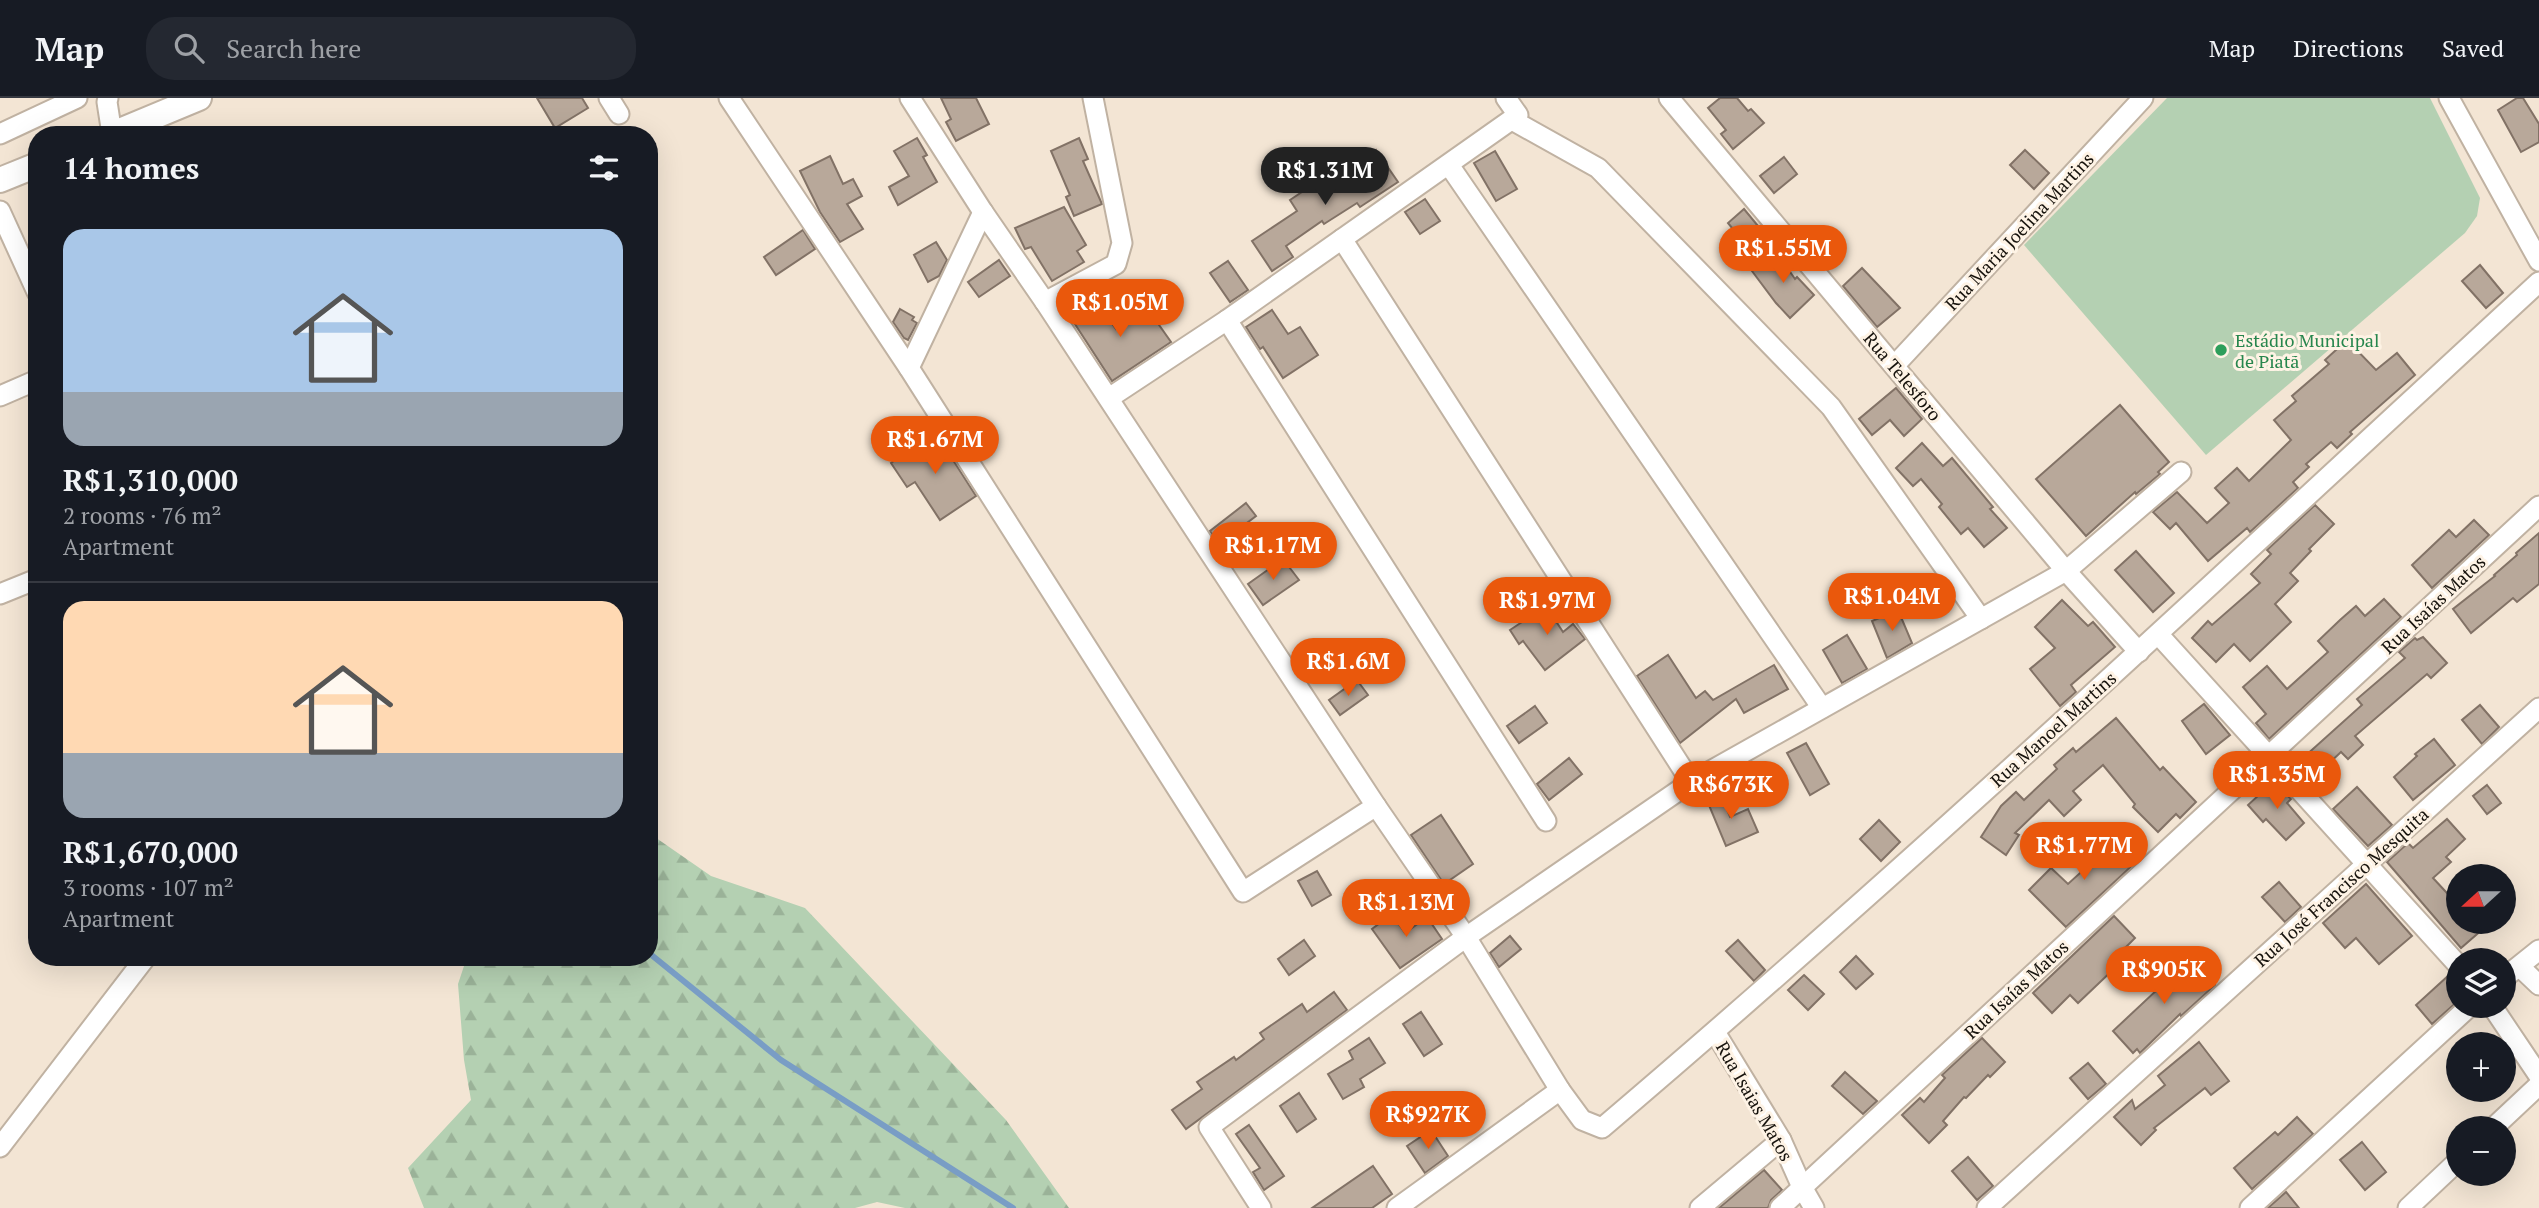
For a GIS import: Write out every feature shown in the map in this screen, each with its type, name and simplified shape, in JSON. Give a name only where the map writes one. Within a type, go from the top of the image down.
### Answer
[{"type":"main road","points":[[131,126],[199,98]]},
{"type":"main road","points":[[0,180],[28,169]]},
{"type":"street","points":[[0,134],[77,98]]},
{"type":"street","points":[[108,98],[110,126]]},
{"type":"street","points":[[729,98],[909,369],[1243,892],[1376,806]]},
{"type":"street","points":[[910,98],[1376,806],[1466,937],[1560,1090],[1397,1208]]},
{"type":"street","points":[[1045,302],[1116,264],[1122,243],[1093,98]]},
{"type":"street","points":[[1109,398],[1227,320],[1518,116],[1506,98]]},
{"type":"street","name":"Rua Telesforo","points":[[1669,98],[2066,571],[2139,652]]},
{"type":"street","name":"Rua Maria Joelina Martins","points":[[1895,365],[2143,98]]},
{"type":"street","points":[[2449,98],[2539,261]]},
{"type":"street","points":[[1512,120],[1598,168],[1831,407],[1981,619]]},
{"type":"street","points":[[1451,168],[1822,708]]},
{"type":"street","points":[[0,211],[28,272]]},
{"type":"street","points":[[909,369],[983,212]]},
{"type":"street","points":[[1342,239],[1691,782]]},
{"type":"street","name":"Rua Manoel Martins","points":[[1560,1090],[1582,1120],[1602,1128],[1716,1032],[2139,652],[2539,282]]},
{"type":"street","points":[[1227,320],[1546,821]]},
{"type":"street","points":[[0,396],[28,384]]},
{"type":"street","points":[[1261,1208],[1209,1127],[1466,937],[1691,782],[2066,571],[2181,472]]},
{"type":"street","name":"Rua Isaías Matos","points":[[1780,1208],[2539,506]]},
{"type":"street","points":[[0,594],[28,583]]},
{"type":"street","points":[[2158,634],[2446,952]]},
{"type":"street","name":"Rua José Francisco Mesquita","points":[[1987,1208],[2539,708]]},
{"type":"street","points":[[2516,970],[2539,950]]},
{"type":"street","points":[[0,1147],[139,966]]},
{"type":"street","points":[[2516,975],[2539,985]]},
{"type":"street","points":[[2250,1208],[2457,1018]]},
{"type":"street","points":[[2500,1018],[2539,1076]]},
{"type":"street","name":"Rua Isaias Matos","points":[[1716,1032],[1782,1140],[1814,1208]]},
{"type":"street","points":[[2506,1116],[2539,1085]]},
{"type":"street","points":[[1700,1208],[1782,1140]]},
{"type":"street","points":[[2408,1208],[2446,1172]]},
{"type":"green space","name":"Estádio Municipal de Piatã","points":[[2167,98],[2430,98],[2480,198],[2477,216],[2465,233],[2206,455],[2024,245]]},
{"type":"green space","points":[[658,839],[711,876],[805,908],[1006,1120],[1069,1208],[905,1208],[877,1202],[855,1208],[424,1208],[408,1168],[471,1100],[464,1060],[458,984],[464,966],[658,966]]},
{"type":"building","points":[[537,98],[582,98],[588,108],[554,126]]},
{"type":"building","points":[[941,98],[976,98],[989,124],[956,141],[946,122],[951,119]]},
{"type":"building","points":[[1720,98],[1737,98],[1764,123],[1733,149],[1721,134],[1726,130],[1708,108]]},
{"type":"building","points":[[2517,98],[2523,98],[2539,124],[2539,142],[2521,152],[2498,110]]},
{"type":"building","points":[[917,138],[927,155],[923,157],[937,182],[898,205],[889,187],[909,176],[894,151]]},
{"type":"building","points":[[1079,138],[1088,159],[1083,161],[1102,204],[1074,216],[1066,197],[1070,195],[1051,151]]},
{"type":"building","points":[[1376,150],[1398,182],[1360,207],[1357,203],[1324,224],[1322,221],[1286,246],[1293,257],[1272,271],[1252,241],[1297,211],[1290,200],[1317,182],[1322,190],[1360,165],[1358,162]]},
{"type":"building","points":[[2025,150],[2049,173],[2034,189],[2010,165]]},
{"type":"building","points":[[1495,151],[1517,189],[1496,201],[1474,163]]},
{"type":"building","points":[[830,156],[843,184],[853,179],[862,196],[847,204],[863,229],[840,242],[820,212],[800,171]]},
{"type":"building","points":[[1784,157],[1797,174],[1774,193],[1760,176]]},
{"type":"building","points":[[1425,199],[1440,221],[1420,234],[1405,212]]},
{"type":"building","points":[[1064,207],[1086,245],[1077,251],[1084,262],[1052,281],[1031,247],[1025,249],[1015,228]]},
{"type":"building","points":[[1744,209],[1758,226],[1742,240],[1728,223]]},
{"type":"building","points":[[803,230],[815,249],[776,275],[764,257]]},
{"type":"building","points":[[936,242],[947,260],[939,276],[928,282],[914,255]]},
{"type":"building","points":[[1777,253],[1795,279],[1797,277],[1814,295],[1790,318],[1752,271]]},
{"type":"building","points":[[999,260],[1010,276],[979,297],[968,282]]},
{"type":"building","points":[[1228,261],[1248,290],[1230,302],[1210,273]]},
{"type":"building","points":[[2480,265],[2503,293],[2486,308],[2462,281]]},
{"type":"building","points":[[1862,268],[1900,308],[1877,327],[1843,286]]},
{"type":"building","points":[[1096,301],[1116,329],[1147,308],[1171,342],[1112,381],[1071,318]]},
{"type":"building","points":[[900,309],[914,317],[912,320],[917,323],[908,340],[893,322]]},
{"type":"building","points":[[1272,310],[1288,334],[1300,327],[1318,355],[1283,378],[1246,327]]},
{"type":"building","points":[[2347,340],[2376,370],[2397,353],[2415,375],[2350,432],[2352,434],[2337,448],[2331,442],[2306,464],[2309,467],[2293,482],[2298,488],[2250,532],[2247,528],[2208,561],[2176,523],[2170,529],[2153,512],[2177,492],[2207,523],[2229,503],[2215,488],[2237,468],[2249,481],[2291,440],[2274,420],[2296,401],[2292,396],[2329,364],[2325,360]]},
{"type":"building","points":[[1896,388],[1922,419],[1904,436],[1890,420],[1872,435],[1859,419]]},
{"type":"building","points":[[2120,405],[2169,462],[2158,472],[2160,474],[2136,494],[2135,492],[2086,536],[2036,479]]},
{"type":"building","points":[[935,432],[976,496],[940,520],[915,482],[907,487],[891,463]]},
{"type":"building","points":[[1922,443],[1943,466],[1952,458],[2007,528],[1984,547],[1968,528],[1961,534],[1939,507],[1942,504],[1921,479],[1913,486],[1896,468]]},
{"type":"building","points":[[1246,503],[1256,516],[1219,544],[1210,531]]},
{"type":"building","points":[[2315,505],[2334,524],[2290,573],[2298,581],[2275,604],[2291,622],[2250,661],[2234,644],[2216,662],[2192,638],[2208,621],[2212,625],[2260,583],[2251,574],[2271,554],[2267,550]]},
{"type":"building","points":[[2474,520],[2489,535],[2432,588],[2412,565],[2449,530],[2456,537]]},
{"type":"building","points":[[2539,533],[2539,584],[2517,602],[2513,598],[2471,633],[2453,609],[2495,576]]},
{"type":"building","points":[[2136,551],[2174,593],[2153,612],[2115,570]]},
{"type":"building","points":[[1283,559],[1299,580],[1263,605],[1248,584]]},
{"type":"building","points":[[2384,599],[2401,617],[2269,739],[2256,723],[2266,714],[2243,687],[2267,666],[2287,689],[2328,652],[2318,641],[2340,620],[2356,606],[2365,616]]},
{"type":"building","points":[[2062,600],[2088,626],[2093,622],[2115,647],[2071,685],[2076,692],[2060,706],[2030,669],[2055,648],[2035,627]]},
{"type":"building","points":[[1546,606],[1563,632],[1573,624],[1585,639],[1545,670],[1523,641],[1519,644],[1510,630]]},
{"type":"building","points":[[1898,610],[1912,643],[1887,658],[1872,621]]},
{"type":"building","points":[[1847,635],[1867,669],[1842,683],[1823,650]]},
{"type":"building","points":[[2423,637],[2447,663],[2431,678],[2427,674],[2355,736],[2363,745],[2348,759],[2341,752],[2309,782],[2294,766],[2362,705],[2357,699],[2405,658],[2399,652],[2415,638],[2417,640]]},
{"type":"building","points":[[1668,655],[1696,698],[1705,691],[1713,700],[1774,665],[1788,689],[1744,713],[1736,699],[1680,743],[1637,676]]},
{"type":"building","points":[[1357,680],[1368,695],[1340,715],[1329,700]]},
{"type":"building","points":[[2204,704],[2230,735],[2206,754],[2182,721]]},
{"type":"building","points":[[2480,705],[2499,727],[2482,744],[2462,720]]},
{"type":"building","points":[[1535,706],[1547,723],[1519,743],[1507,726]]},
{"type":"building","points":[[2116,718],[2160,770],[2163,767],[2196,802],[2180,818],[2176,814],[2158,832],[2133,807],[2135,804],[2103,765],[2073,791],[2081,800],[2064,816],[2049,800],[2015,833],[2019,835],[2006,855],[1981,837],[2001,806],[2016,792],[2024,800],[2057,769],[2054,765],[2073,748],[2076,752]]},
{"type":"building","points":[[2434,739],[2455,765],[2413,800],[2394,777],[2417,756],[2415,754]]},
{"type":"building","points":[[1806,743],[1829,784],[1810,795],[1787,753]]},
{"type":"building","points":[[1569,758],[1582,774],[1549,800],[1537,784]]},
{"type":"building","points":[[2273,782],[2291,799],[2287,803],[2304,823],[2286,840],[2266,819],[2263,822],[2248,805]]},
{"type":"building","points":[[2487,785],[2501,803],[2487,814],[2473,796]]},
{"type":"building","points":[[2357,787],[2392,825],[2368,846],[2333,809]]},
{"type":"building","points":[[1720,792],[1730,817],[1748,809],[1758,832],[1726,846],[1706,798]]},
{"type":"building","points":[[1441,815],[1473,864],[1444,884],[1411,835]]},
{"type":"building","points":[[2447,819],[2465,839],[2446,857],[2451,862],[2433,878],[2446,892],[2446,931],[2387,862],[2408,843],[2413,848]]},
{"type":"building","points":[[1879,820],[1900,842],[1881,861],[1860,839]]},
{"type":"building","points":[[2114,834],[2138,860],[2066,927],[2029,890],[2051,868],[2068,884],[2100,855],[2096,851]]},
{"type":"building","points":[[1317,871],[1331,895],[1312,906],[1298,881]]},
{"type":"building","points":[[2279,882],[2301,907],[2285,922],[2262,897]]},
{"type":"building","points":[[2366,884],[2412,936],[2379,964],[2356,938],[2345,948],[2323,923]]},
{"type":"building","points":[[1392,914],[1405,933],[1427,917],[1442,939],[1400,968],[1372,929]]},
{"type":"building","points":[[2114,916],[2135,938],[2113,960],[2118,965],[2078,1003],[2070,995],[2052,1013],[2033,993]]},
{"type":"building","points":[[2449,934],[2477,934],[2461,948]]},
{"type":"building","points":[[1510,936],[1521,949],[1499,967],[1490,953]]},
{"type":"building","points":[[1304,940],[1315,956],[1289,975],[1278,959]]},
{"type":"building","points":[[1738,940],[1765,970],[1754,981],[1726,951]]},
{"type":"building","points":[[1856,956],[1873,974],[1856,989],[1840,972]]},
{"type":"building","points":[[2189,958],[2215,985],[2140,1053],[2137,1049],[2133,1053],[2113,1031],[2158,989],[2153,983],[2165,972],[2169,976]]},
{"type":"building","points":[[1804,975],[1824,994],[1808,1010],[1788,990]]},
{"type":"building","points":[[2446,978],[2446,1012],[2432,1024],[2416,1005]]},
{"type":"building","points":[[1334,992],[1347,1010],[1186,1129],[1172,1110],[1202,1089],[1197,1082],[1234,1057],[1236,1060],[1264,1039],[1260,1033],[1302,1004],[1307,1012]]},
{"type":"building","points":[[1421,1012],[1442,1044],[1424,1056],[1403,1024]]},
{"type":"building","points":[[1369,1038],[1385,1063],[1360,1079],[1364,1087],[1343,1099],[1328,1074],[1353,1059],[1349,1051]]},
{"type":"building","points":[[1982,1038],[2005,1062],[1964,1097],[1943,1121],[1947,1125],[1929,1143],[1902,1115],[1920,1098],[1924,1102],[1945,1078],[1942,1075]]},
{"type":"building","points":[[2199,1042],[2229,1081],[2211,1095],[2205,1088],[2154,1128],[2156,1130],[2141,1145],[2114,1117],[2132,1100],[2135,1109],[2165,1085],[2158,1076]]},
{"type":"building","points":[[2088,1063],[2106,1084],[2088,1099],[2070,1078]]},
{"type":"building","points":[[1845,1072],[1877,1101],[1863,1114],[1832,1086]]},
{"type":"building","points":[[1299,1093],[1316,1119],[1297,1132],[1280,1106]]},
{"type":"building","points":[[2297,1117],[2313,1134],[2252,1189],[2234,1168],[2275,1132],[2278,1135]]},
{"type":"building","points":[[1249,1125],[1284,1176],[1264,1190],[1253,1172],[1260,1168],[1236,1134]]},
{"type":"building","points":[[1431,1130],[1448,1156],[1425,1173],[1407,1146]]},
{"type":"building","points":[[2362,1142],[2386,1172],[2365,1190],[2340,1160]]},
{"type":"building","points":[[1968,1157],[1993,1186],[1977,1200],[1952,1171]]},
{"type":"building","points":[[1373,1166],[1392,1194],[1372,1208],[1312,1208]]},
{"type":"building","points":[[1764,1170],[1782,1190],[1771,1200],[1768,1208],[1719,1208]]},
{"type":"building","points":[[2286,1192],[2299,1208],[2268,1208]]},
{"type":"waterway","points":[[658,960],[781,1060],[1013,1208]]},
{"type":"place","name":"Estádio Municipal de Piatã","points":[[2221,350]]}]
